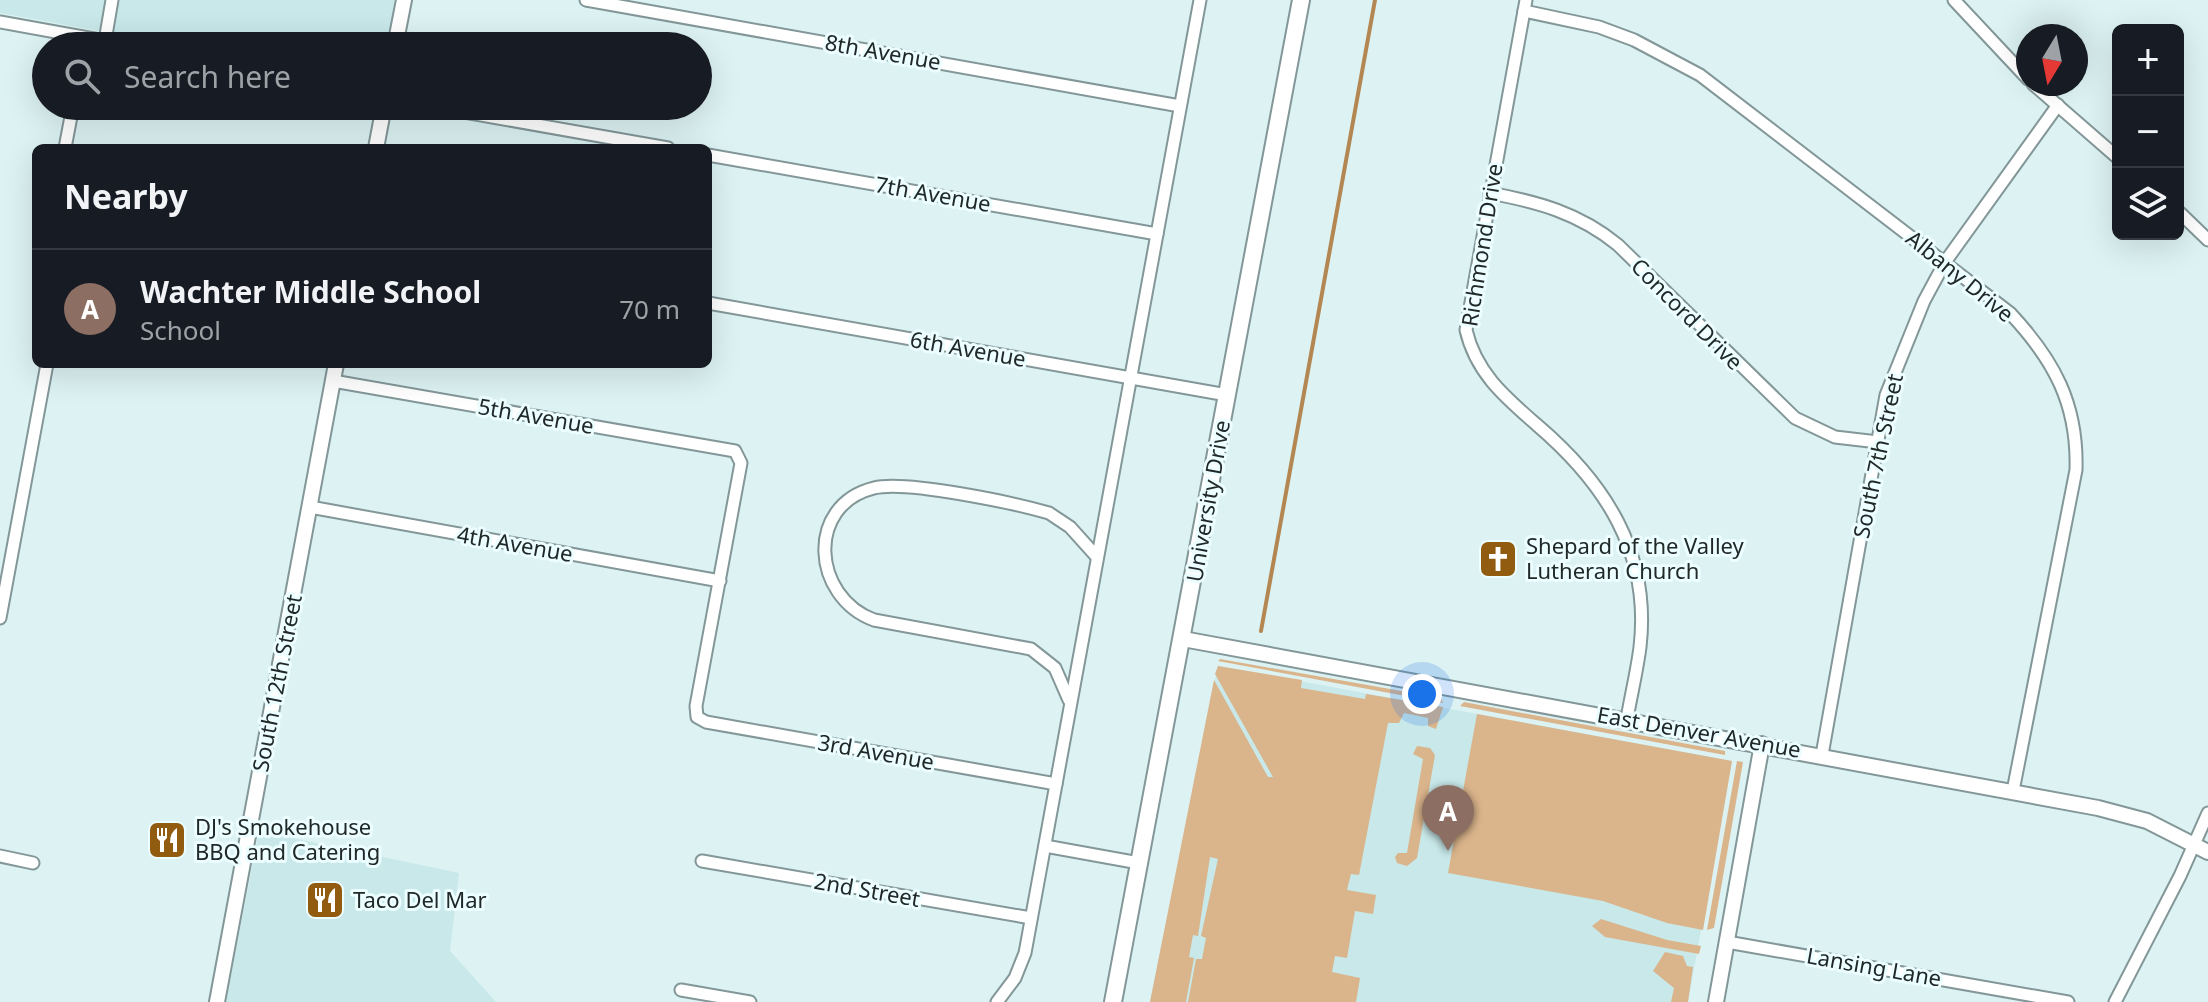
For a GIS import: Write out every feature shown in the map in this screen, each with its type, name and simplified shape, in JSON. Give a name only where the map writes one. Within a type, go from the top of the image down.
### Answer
[{"type":"main road","name":"University Drive","points":[[1113,1002],[1301,0]]},
{"type":"street","points":[[107,32],[112,0]]},
{"type":"street","points":[[398,32],[404,0]]},
{"type":"street","name":"8th Avenue","points":[[586,0],[1180,106]]},
{"type":"street","points":[[997,1002],[1021,965],[1031,918],[1200,0]]},
{"type":"street","points":[[1954,0],[2016,66]]},
{"type":"street","name":"Richmond Drive","points":[[1525,5],[1466,330],[1478,367],[1510,402],[1584,469],[1622,530],[1631,557],[1641,613],[1640,646],[1627,719]]},
{"type":"street","name":"Albany Drive","points":[[1525,5],[1634,40],[1700,75],[2010,313],[2060,376],[2075,422],[2076,470],[2013,791]]},
{"type":"street","points":[[0,22],[42,32]]},
{"type":"street","points":[[2047,96],[2112,153]]},
{"type":"street","name":"South 7th Street","points":[[1822,755],[1886,395],[1903,347],[1945,262],[2058,105]]},
{"type":"street","points":[[66,144],[70,120]]},
{"type":"street","points":[[377,144],[381,120]]},
{"type":"street","points":[[509,120],[645,144]]},
{"type":"street","name":"7th Avenue","points":[[712,156],[1157,234]]},
{"type":"street","name":"Concord Drive","points":[[1490,193],[1535,201],[1585,221],[1618,245],[1795,418],[1835,437],[1878,442]]},
{"type":"street","points":[[2184,217],[2208,240]]},
{"type":"street","name":"6th Avenue","points":[[712,304],[1227,395]]},
{"type":"street","points":[[0,618],[46,368]]},
{"type":"street","name":"South 12th Street","points":[[217,1002],[335,368]]},
{"type":"street","name":"5th Avenue","points":[[333,381],[739,453],[741,463],[720,581]]},
{"type":"street","points":[[1070,704],[1055,668],[1031,649],[874,620],[854,611],[831,583],[825,543],[833,520],[850,500],[875,487],[901,486],[1049,513],[1070,527],[1097,557]]},
{"type":"street","name":"4th Avenue","points":[[310,507],[720,581]]},
{"type":"street","name":"3rd Avenue","points":[[720,581],[696,706],[697,717],[706,722],[1056,784]]},
{"type":"street","name":"East Denver Avenue","points":[[1183,639],[2013,791],[2147,821],[2202,848]]},
{"type":"street","points":[[1716,1002],[1762,744]]},
{"type":"street","points":[[2115,1002],[2202,848],[2208,813]]},
{"type":"street","points":[[1045,846],[1139,863]]},
{"type":"street","points":[[0,856],[33,863]]},
{"type":"street","name":"2nd Street","points":[[702,861],[1031,918]]},
{"type":"street","name":"Lansing Lane","points":[[1727,942],[2068,1002]]},
{"type":"street","points":[[681,990],[750,1002]]},
{"type":"shaded area","points":[[0,0],[397,0],[391,32],[105,32],[0,13]]},
{"type":"shaded area","points":[[1218,661],[1441,698],[1443,703]]},
{"type":"shaded area","points":[[1218,666],[1732,761],[1688,1002],[1150,1002]]},
{"type":"shaded area","points":[[1218,666],[1302,680],[1301,688],[1365,699],[1366,694],[1443,707],[1436,729],[1428,726],[1428,718],[1404,713],[1399,723],[1388,723],[1359,875],[1351,874],[1347,890],[1376,895],[1373,914],[1355,911],[1347,958],[1335,956],[1332,972],[1360,978],[1356,1002],[1188,1002],[1196,959],[1202,959],[1206,938],[1201,936],[1218,859],[1210,857],[1198,936],[1193,935],[1189,957],[1194,958],[1186,1002],[1150,1002],[1214,680],[1268,777],[1273,777],[1215,674]]},
{"type":"shaded area","points":[[1464,702],[1725,751],[1725,755],[1460,706]]},
{"type":"shaded area","points":[[1477,714],[1732,761],[1703,930],[1667,923],[1603,901],[1448,873]]},
{"type":"shaded area","points":[[1417,746],[1430,748],[1435,755],[1417,858],[1407,866],[1397,863],[1395,857],[1398,853],[1407,853],[1423,759],[1413,754]]},
{"type":"shaded area","points":[[1737,761],[1743,762],[1714,928],[1707,930]]},
{"type":"shaded area","points":[[259,831],[459,873],[450,951],[496,1002],[226,1002]]},
{"type":"shaded area","points":[[1601,919],[1667,940],[1701,946],[1699,954],[1605,937],[1592,926]]},
{"type":"shaded area","points":[[1665,952],[1683,956],[1687,966],[1693,967],[1688,1002],[1671,1002],[1674,988],[1653,971]]},
{"type":"waterway","points":[[1261,631],[1375,0]]},
{"type":"place","name":"Shepard of the Valley Lutheran Church","points":[[1498,559]]},
{"type":"place","name":"DJ's Smokehouse BBQ and Catering","points":[[167,840]]},
{"type":"place","name":"Wachter Middle School","points":[[1448,851]]},
{"type":"place","name":"Taco Del Mar","points":[[325,900]]}]
